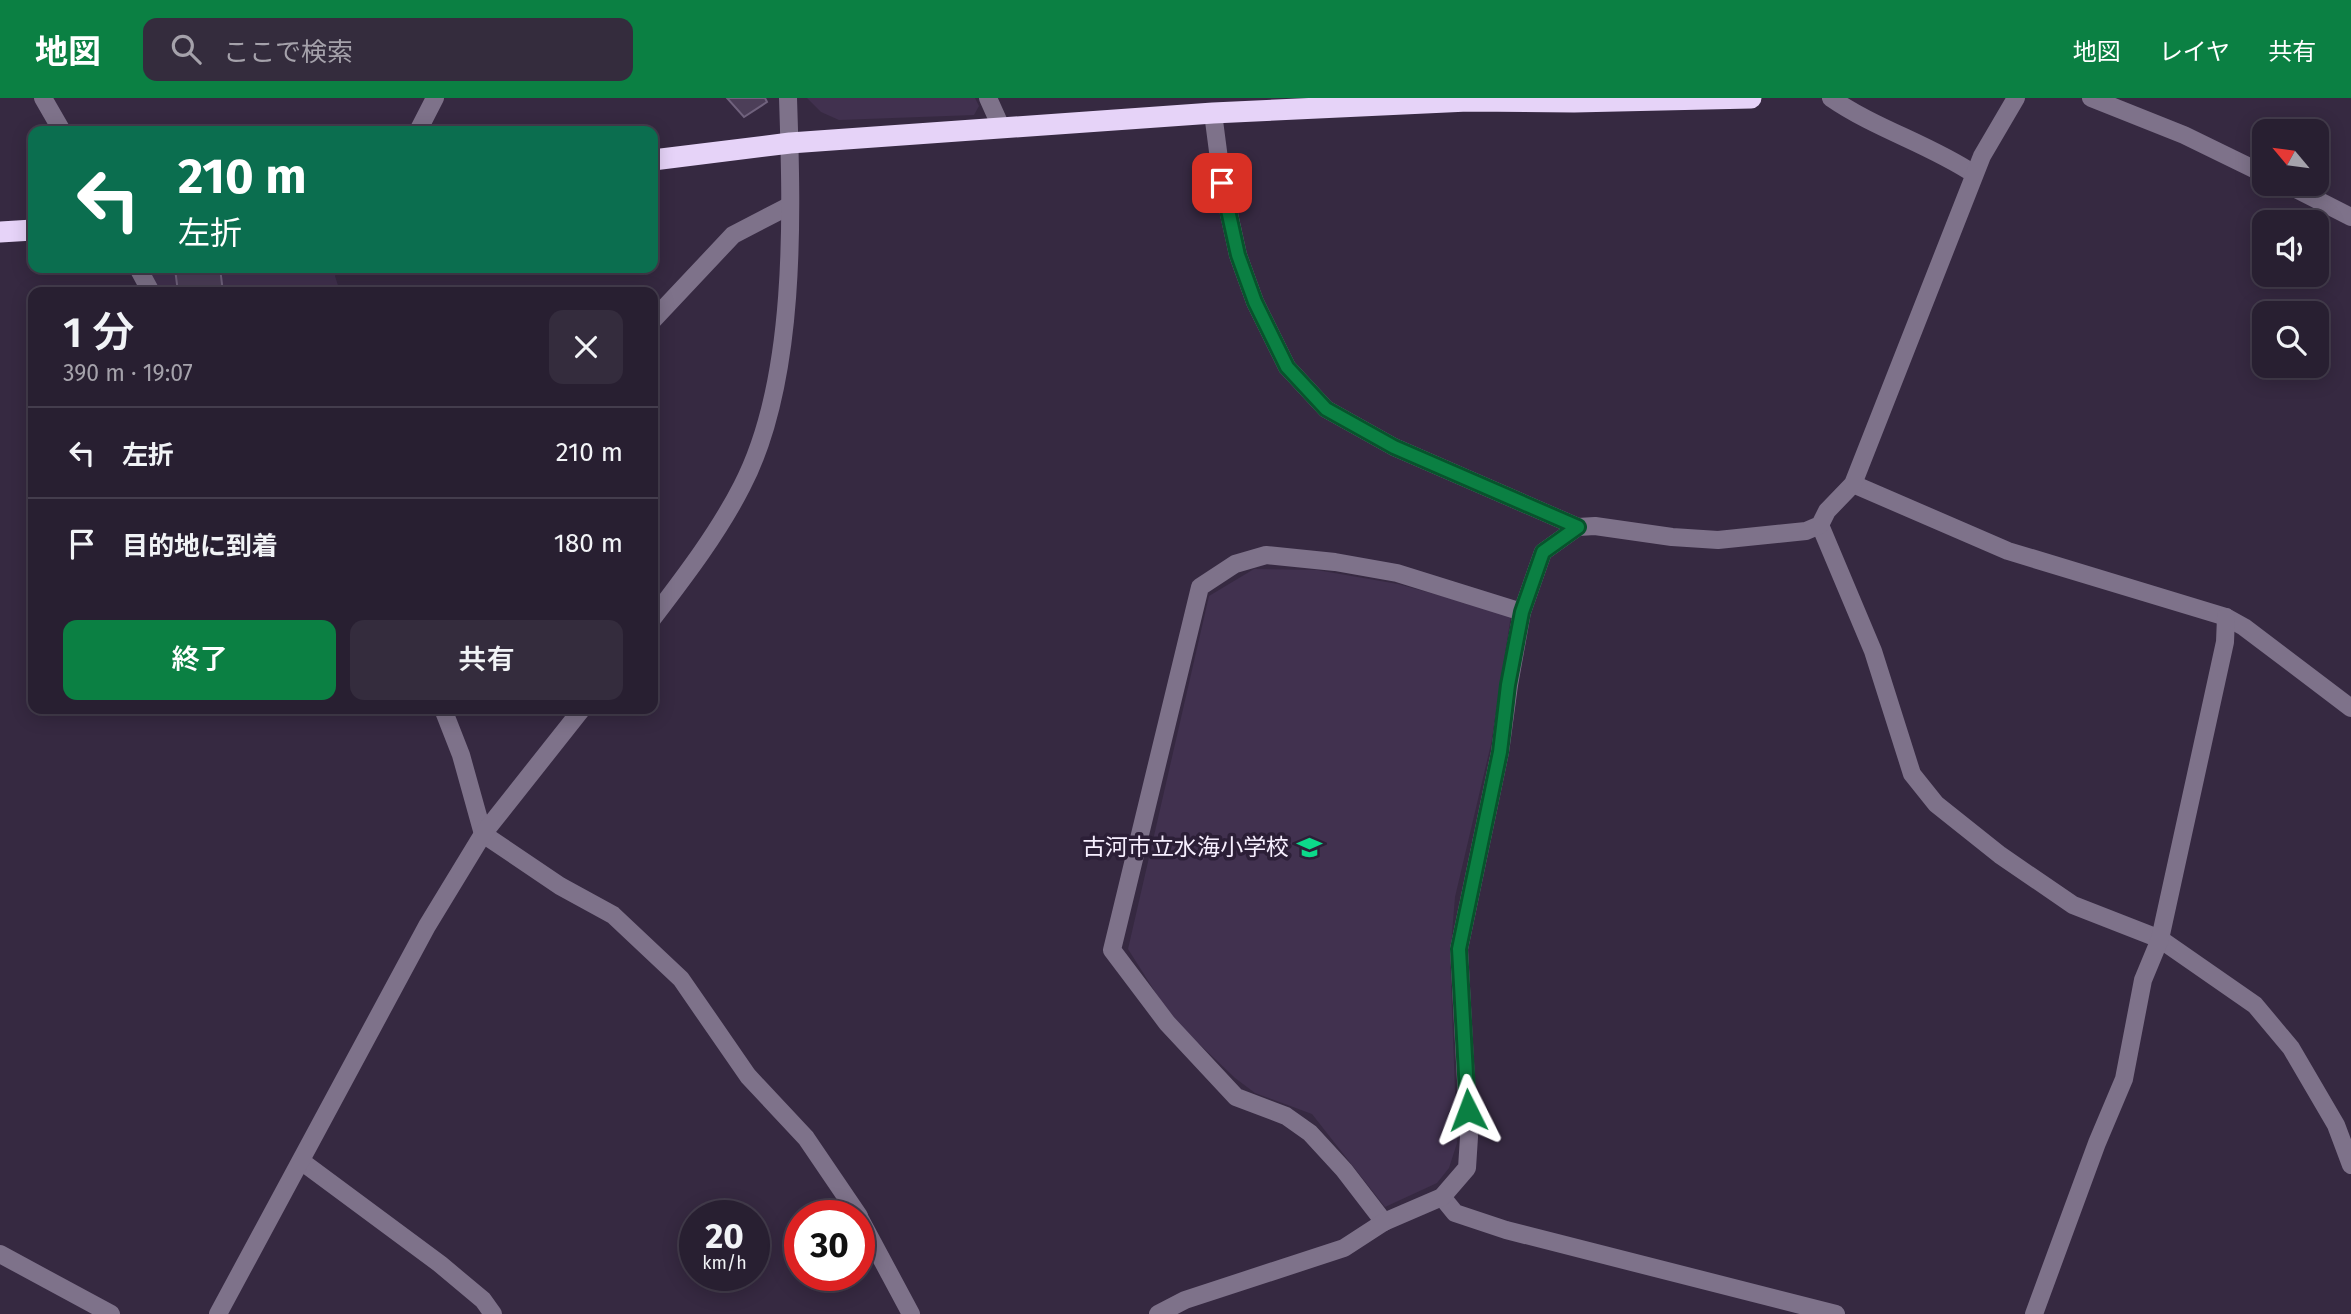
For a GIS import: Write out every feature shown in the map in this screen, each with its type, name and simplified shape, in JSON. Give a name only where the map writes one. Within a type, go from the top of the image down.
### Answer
[{"type":"highway","points":[[658,159],[790,143],[1213,113],[1468,101],[1751,98]]},
{"type":"highway","points":[[0,232],[28,230]]},
{"type":"street","points":[[43,98],[59,126]]},
{"type":"street","points":[[421,126],[435,98]]},
{"type":"street","points":[[658,611],[707,544],[743,484],[766,423],[788,301],[788,98]]},
{"type":"street","points":[[988,98],[1001,127]]},
{"type":"street","points":[[1831,98],[1851,111],[1951,159],[1974,174]]},
{"type":"street","points":[[1213,113],[1222,183],[1238,255],[1255,302],[1287,367],[1326,409],[1394,447],[1578,527],[1595,526],[1672,537],[1718,540],[1807,531],[1820,525],[1827,511],[1853,484],[1974,174],[2016,98]]},
{"type":"street","points":[[2091,98],[2184,135],[2252,168]]},
{"type":"street","points":[[2310,196],[2351,217]]},
{"type":"street","points":[[658,315],[733,235],[789,206]]},
{"type":"street","points":[[1853,484],[2007,551],[2226,617],[2351,708]]},
{"type":"street","points":[[1820,525],[1873,651],[1912,774],[1936,804],[2000,855],[2073,905],[2160,939],[2255,1005],[2291,1048],[2336,1125],[2351,1165]]},
{"type":"street","points":[[1158,1314],[1185,1300],[1344,1248],[1384,1222],[1442,1197],[1467,1168],[1469,1137],[1459,949],[1500,752],[1508,685],[1522,612],[1543,552],[1578,527]]},
{"type":"street","points":[[1384,1222],[1344,1170],[1310,1133],[1286,1116],[1236,1097],[1167,1023],[1112,950],[1200,587],[1235,565],[1266,555],[1335,562],[1397,573],[1522,612]]},
{"type":"street","points":[[2034,1314],[2096,1143],[2124,1079],[2143,980],[2160,939],[2225,642],[2226,617]]},
{"type":"street","points":[[445,714],[461,755],[483,834],[560,886],[613,915],[681,979],[748,1076],[806,1138],[848,1200]]},
{"type":"street","points":[[218,1314],[428,926],[483,834],[578,714]]},
{"type":"street","points":[[301,1161],[440,1264],[482,1300],[493,1314]]},
{"type":"street","points":[[1442,1197],[1455,1213],[1506,1230],[1836,1314]]},
{"type":"street","points":[[875,1247],[911,1314]]},
{"type":"street","points":[[0,1254],[111,1314]]},
{"type":"shaded area","points":[[807,98],[975,98],[979,106],[974,115],[839,120],[821,112]]},
{"type":"shaded area","points":[[145,273],[336,273],[338,287],[153,287]]},
{"type":"shaded area","name":"古河市立水海小学校","points":[[1254,569],[1317,570],[1398,584],[1511,615],[1491,744],[1455,897],[1450,958],[1457,1143],[1449,1168],[1437,1183],[1385,1207],[1312,1114],[1255,1093],[1235,1078],[1171,1017],[1128,949],[1209,596]]},
{"type":"building","points":[[727,98],[765,98],[767,102],[744,117]]},
{"type":"building","points":[[176,273],[221,273],[222,287],[177,287]]},
{"type":"place","name":"古河市立水海小学校","points":[[1309,847]]},
{"type":"route","points":[[1222,183],[1238,255],[1255,302],[1287,367],[1326,409],[1394,447],[1578,527],[1543,552],[1522,612],[1508,685],[1500,752],[1459,949],[1468,1110]]}]
